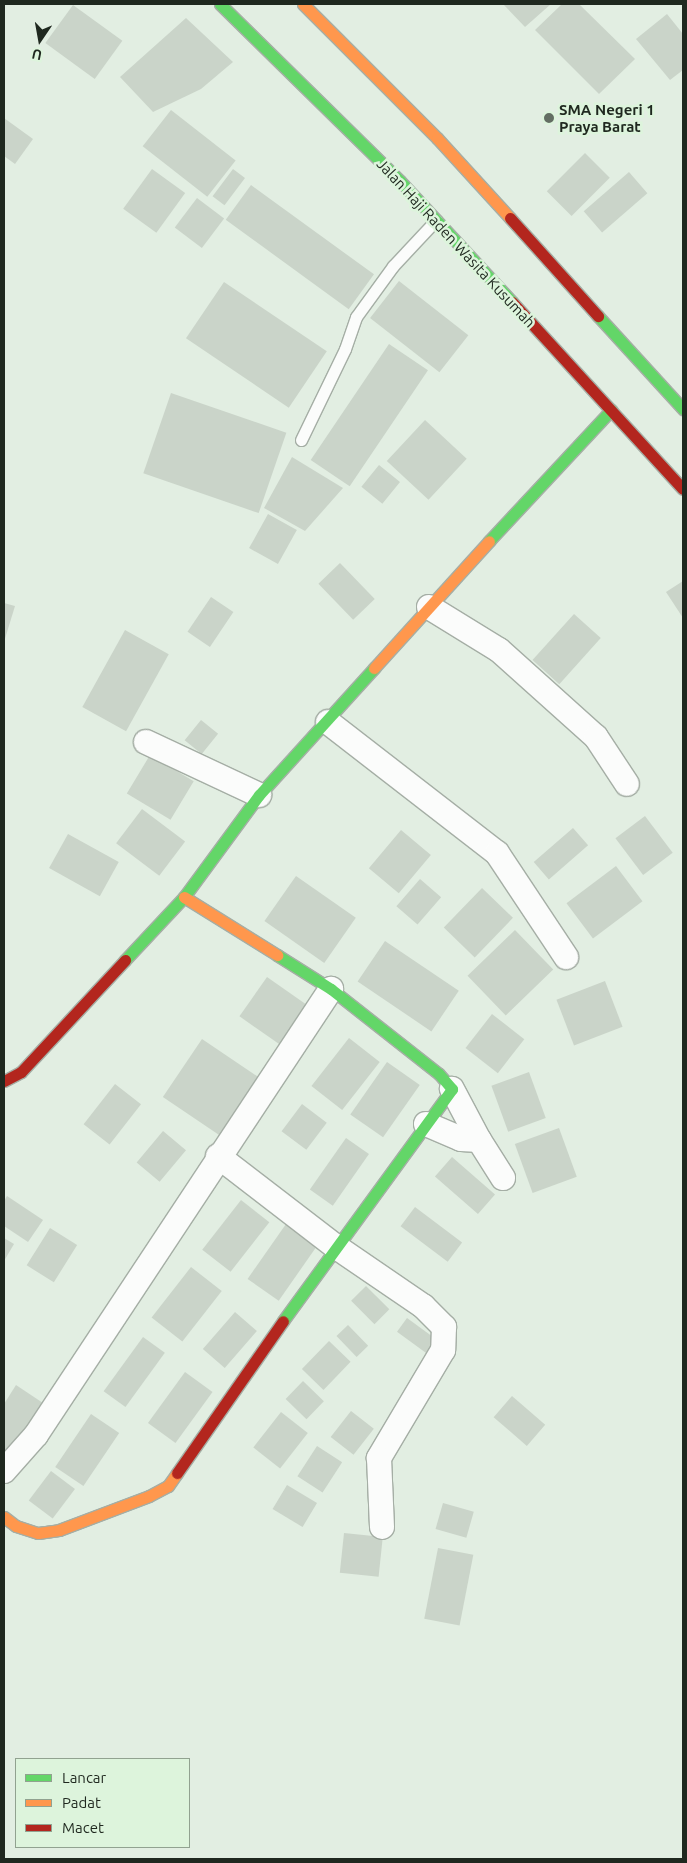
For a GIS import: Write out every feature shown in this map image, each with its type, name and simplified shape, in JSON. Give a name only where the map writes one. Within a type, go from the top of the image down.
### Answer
[{"type":"main road","name":"Jalan Haji Raden Wasita Kusumah","points":[[220,4],[436,220],[683,489]]},
{"type":"main road","points":[[303,4],[437,138],[683,409]]},
{"type":"main road","points":[[4,1081],[22,1072],[184,897],[260,795],[328,722],[429,607],[612,410]]},
{"type":"main road","points":[[4,1517],[16,1526],[38,1533],[59,1530],[149,1496],[168,1486],[335,1246],[452,1089],[439,1074],[331,989],[184,897]]},
{"type":"street","points":[[429,607],[500,650],[596,737],[627,784]]},
{"type":"street","points":[[328,722],[497,853],[566,957]]},
{"type":"street","points":[[146,742],[260,795]]},
{"type":"street","points":[[4,1470],[36,1435],[218,1156],[331,989]]},
{"type":"street","points":[[452,1089],[479,1140],[503,1178]]},
{"type":"street","points":[[426,1124],[461,1139],[479,1140]]},
{"type":"street","points":[[218,1156],[335,1246],[423,1306],[444,1327],[442,1350],[379,1458],[382,1527]]},
{"type":"lane","points":[[301,440],[345,349],[356,317],[393,266],[436,220]]},
{"type":"building","points":[[503,4],[551,4],[525,27]]},
{"type":"building","points":[[562,4],[579,4],[635,59],[599,94],[535,30]]},
{"type":"building","points":[[73,5],[122,41],[95,79],[45,43]]},
{"type":"building","points":[[667,14],[683,34],[683,70],[670,80],[636,39]]},
{"type":"building","points":[[186,18],[233,62],[201,89],[153,112],[120,77]]},
{"type":"building","points":[[171,110],[236,160],[207,197],[143,146]]},
{"type":"building","points":[[4,118],[33,139],[15,164],[4,156]]},
{"type":"building","points":[[585,153],[610,178],[572,216],[547,191]]},
{"type":"building","points":[[152,169],[185,193],[156,233],[123,209]]},
{"type":"building","points":[[233,169],[245,178],[225,205],[213,196]]},
{"type":"building","points":[[629,172],[647,193],[602,232],[584,211]]},
{"type":"building","points":[[251,185],[374,274],[349,309],[226,220]]},
{"type":"building","points":[[197,198],[224,218],[202,248],[175,228]]},
{"type":"building","points":[[399,281],[468,335],[439,372],[370,318]]},
{"type":"building","points":[[224,282],[327,351],[289,408],[186,338]]},
{"type":"building","points":[[389,344],[428,370],[350,486],[311,460]]},
{"type":"building","points":[[171,393],[286,433],[259,513],[143,473]]},
{"type":"building","points":[[425,420],[467,459],[428,500],[387,461]]},
{"type":"building","points":[[292,457],[343,488],[305,531],[264,508]]},
{"type":"building","points":[[379,465],[400,482],[382,504],[361,487]]},
{"type":"building","points":[[268,514],[297,530],[278,564],[249,548]]},
{"type":"building","points":[[340,563],[375,599],[353,620],[318,584]]},
{"type":"building","points":[[683,581],[683,618],[666,592]]},
{"type":"building","points":[[211,597],[233,612],[210,647],[188,632]]},
{"type":"building","points":[[4,603],[15,606],[4,642]]},
{"type":"building","points":[[574,614],[601,638],[559,684],[533,660]]},
{"type":"building","points":[[125,630],[169,654],[126,731],[82,707]]},
{"type":"building","points":[[201,720],[218,734],[202,754],[185,740]]},
{"type":"building","points":[[150,755],[194,781],[171,820],[127,794]]},
{"type":"building","points":[[142,809],[185,841],[159,876],[116,843]]},
{"type":"building","points":[[645,816],[673,853],[643,875],[615,838]]},
{"type":"building","points":[[573,828],[588,845],[549,879],[534,862]]},
{"type":"building","points":[[401,830],[431,855],[399,893],[369,868]]},
{"type":"building","points":[[68,834],[119,862],[100,896],[49,868]]},
{"type":"building","points":[[616,866],[642,901],[593,938],[566,903]]},
{"type":"building","points":[[296,876],[356,918],[324,963],[264,921]]},
{"type":"building","points":[[420,879],[441,897],[418,925],[396,906]]},
{"type":"building","points":[[482,888],[513,918],[475,957],[444,928]]},
{"type":"building","points":[[515,930],[553,970],[506,1015],[468,976]]},
{"type":"building","points":[[385,941],[459,991],[431,1031],[358,982]]},
{"type":"building","points":[[267,977],[309,1006],[281,1046],[239,1016]]},
{"type":"building","points":[[605,981],[623,1027],[574,1045],[556,1000]]},
{"type":"building","points":[[492,1014],[524,1039],[498,1073],[466,1048]]},
{"type":"building","points":[[349,1038],[380,1062],[342,1110],[311,1086]]},
{"type":"building","points":[[202,1039],[261,1079],[222,1137],[163,1097]]},
{"type":"building","points":[[387,1062],[420,1085],[383,1137],[350,1114]]},
{"type":"building","points":[[529,1072],[546,1118],[508,1132],[491,1086]]},
{"type":"building","points":[[115,1084],[141,1104],[110,1145],[84,1124]]},
{"type":"building","points":[[302,1104],[327,1123],[306,1150],[282,1131]]},
{"type":"building","points":[[559,1128],[577,1177],[533,1193],[515,1144]]},
{"type":"building","points":[[163,1131],[186,1150],[160,1182],[137,1162]]},
{"type":"building","points":[[346,1138],[369,1154],[333,1206],[310,1190]]},
{"type":"building","points":[[452,1157],[495,1194],[478,1214],[435,1177]]},
{"type":"building","points":[[7,1196],[43,1220],[28,1242],[4,1226],[4,1201]]},
{"type":"building","points":[[241,1200],[269,1222],[231,1272],[202,1250]]},
{"type":"building","points":[[415,1207],[462,1243],[448,1262],[401,1226]]},
{"type":"building","points":[[286,1224],[317,1246],[279,1301],[248,1279]]},
{"type":"building","points":[[50,1228],[77,1245],[54,1282],[27,1265]]},
{"type":"building","points":[[4,1238],[14,1244],[4,1261]]},
{"type":"building","points":[[191,1267],[222,1291],[182,1341],[152,1317]]},
{"type":"building","points":[[366,1286],[389,1309],[374,1324],[351,1301]]},
{"type":"building","points":[[235,1312],[257,1331],[225,1368],[203,1349]]},
{"type":"building","points":[[407,1318],[436,1339],[426,1353],[397,1332]]},
{"type":"building","points":[[348,1325],[368,1346],[357,1357],[336,1336]]},
{"type":"building","points":[[143,1337],[165,1353],[125,1407],[104,1391]]},
{"type":"building","points":[[329,1341],[351,1362],[323,1390],[302,1369]]},
{"type":"building","points":[[185,1372],[213,1392],[175,1443],[148,1423]]},
{"type":"building","points":[[303,1381],[324,1401],[306,1419],[286,1399]]},
{"type":"building","points":[[16,1385],[43,1403],[9,1454],[4,1450],[4,1404]]},
{"type":"building","points":[[512,1396],[545,1425],[527,1446],[494,1417]]},
{"type":"building","points":[[351,1411],[374,1429],[354,1455],[331,1437]]},
{"type":"building","points":[[281,1412],[308,1433],[280,1468],[253,1447]]},
{"type":"building","points":[[91,1414],[119,1433],[83,1486],[55,1467]]},
{"type":"building","points":[[317,1446],[342,1462],[323,1493],[297,1476]]},
{"type":"building","points":[[51,1471],[75,1489],[53,1519],[29,1501]]},
{"type":"building","points":[[287,1485],[317,1503],[303,1527],[273,1509]]},
{"type":"building","points":[[443,1503],[474,1512],[466,1538],[436,1529]]},
{"type":"building","points":[[344,1533],[383,1537],[379,1577],[340,1573]]},
{"type":"building","points":[[438,1548],[473,1555],[460,1626],[424,1619]]},
{"type":"traffic: fast","points":[[220,4],[400,181],[512,302]]},
{"type":"traffic: fast","points":[[598,316],[683,409]]},
{"type":"traffic: fast","points":[[489,541],[611,410]]},
{"type":"traffic: fast","points":[[125,960],[184,897],[259,795],[374,668]]},
{"type":"traffic: fast","points":[[277,955],[331,989],[439,1074],[452,1089],[283,1321]]},
{"type":"traffic: slow","points":[[303,4],[437,138],[510,218]]},
{"type":"traffic: slow","points":[[374,668],[489,541]]},
{"type":"traffic: slow","points":[[184,897],[277,955]]},
{"type":"traffic: slow","points":[[4,1517],[16,1526],[38,1533],[59,1530],[149,1496],[168,1486],[177,1473]]},
{"type":"traffic: jam","points":[[510,218],[598,316]]},
{"type":"traffic: jam","points":[[512,302],[683,489]]},
{"type":"traffic: jam","points":[[4,1081],[21,1072],[125,960]]},
{"type":"traffic: jam","points":[[177,1473],[283,1321]]},
{"type":"place","name":"SMA Negeri 1 Praya Barat","points":[[549,118]]}]
